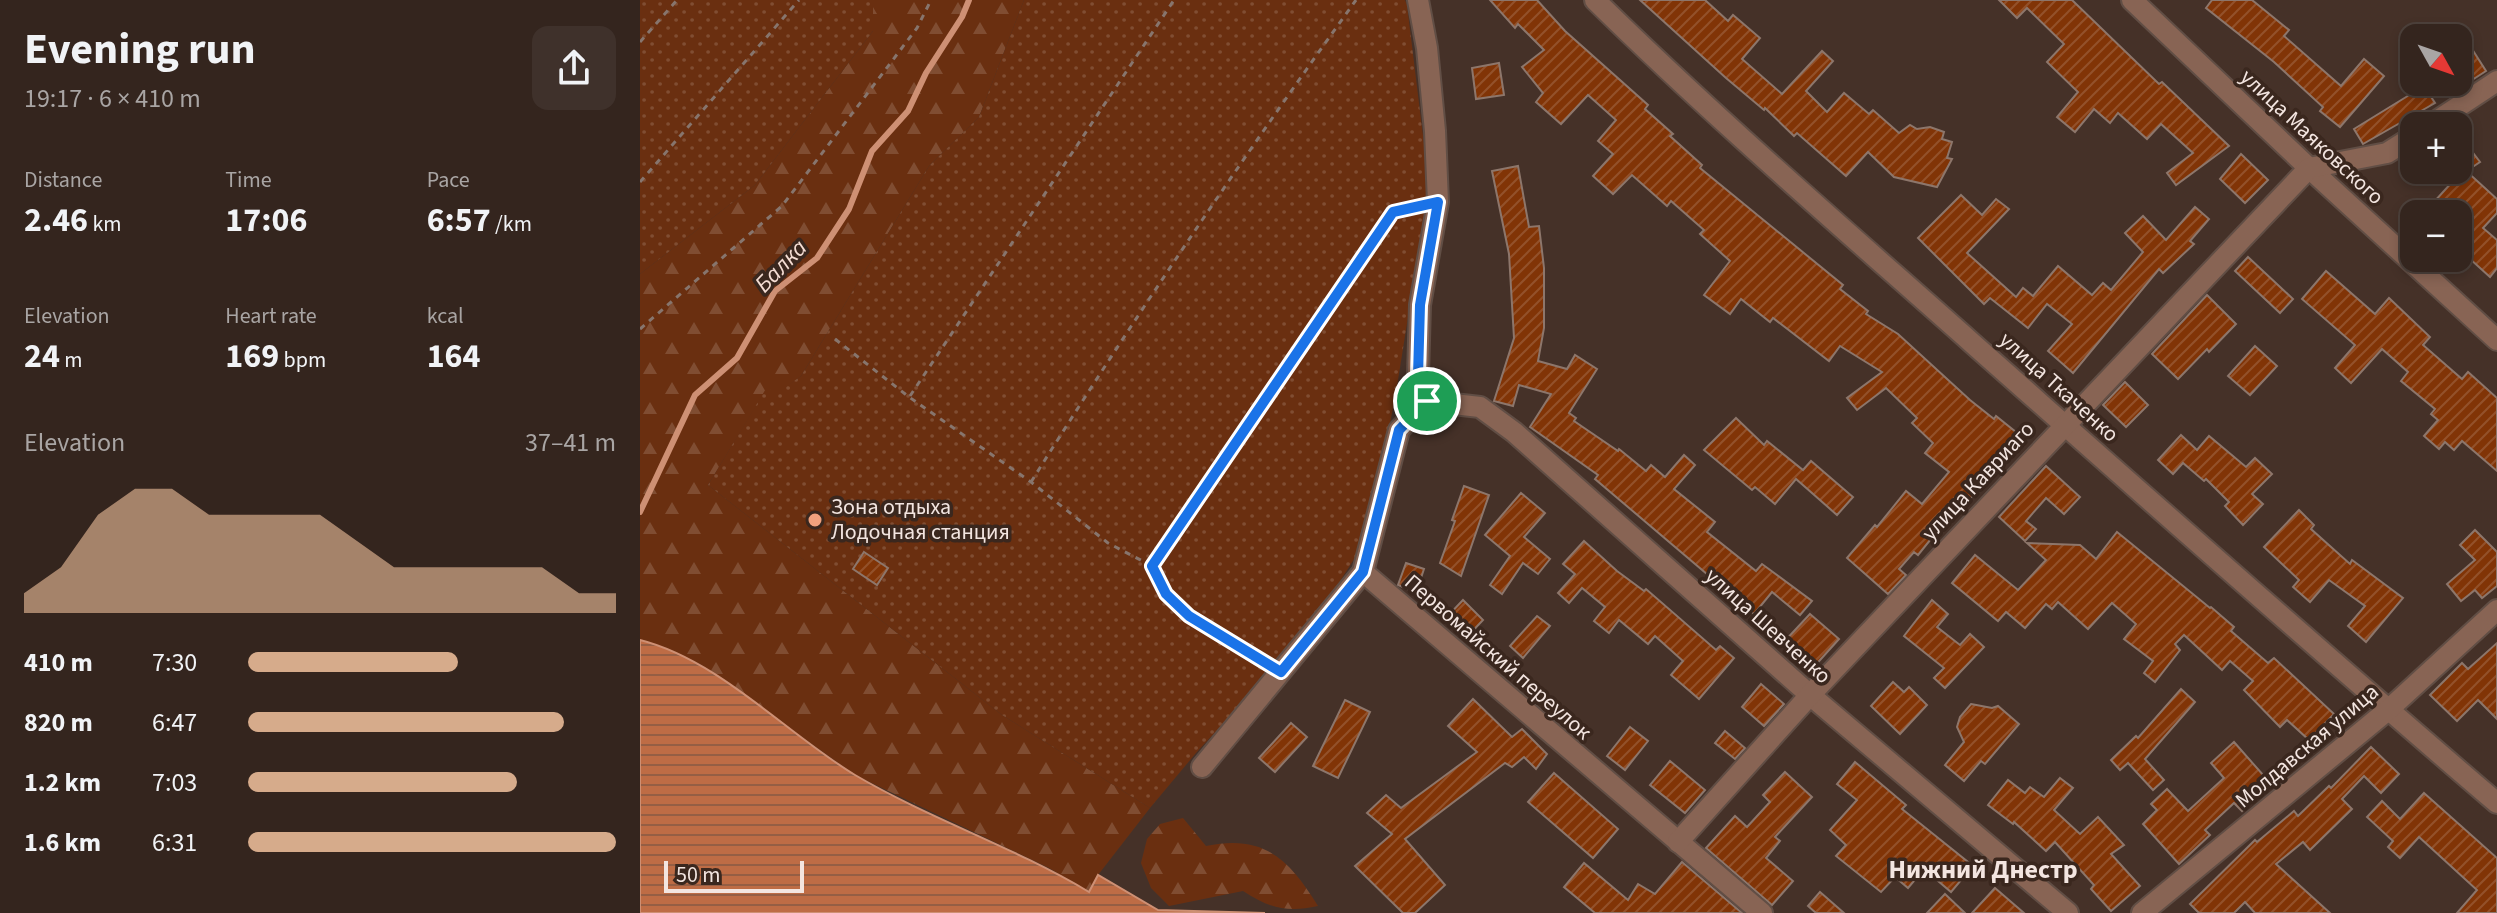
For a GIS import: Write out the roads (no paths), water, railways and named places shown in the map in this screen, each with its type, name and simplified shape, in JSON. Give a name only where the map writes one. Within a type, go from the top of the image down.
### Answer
[{"type":"street","points":[[1202,767],[1363,572],[1399,430],[1427,401],[1418,376],[1420,305],[1438,202],[1431,90],[1418,0]]},
{"type":"street","name":"улица Ткаченко","points":[[1595,0],[1652,57],[2064,424],[2497,803]]},
{"type":"street","name":"улица Маяковского","points":[[2132,0],[2497,340]]},
{"type":"street","points":[[2450,112],[2497,81]]},
{"type":"street","points":[[2309,168],[2387,153],[2400,145]]},
{"type":"street","name":"улица Кавриаго","points":[[1678,842],[1810,695],[2309,168]]},
{"type":"street","name":"улица Шевченко","points":[[1427,401],[1480,407],[1514,432],[1810,695],[2068,913]]},
{"type":"street","name":"Первомайский переулок","points":[[1363,572],[1762,913]]},
{"type":"street","name":"Молдавская улица","points":[[2142,913],[2388,710],[2497,610]]},
{"type":"waterway","name":"Балка","points":[[640,512],[695,395],[737,358],[775,291],[817,258],[849,209],[872,151],[908,111],[926,73],[962,17],[969,0]]},
{"type":"place","name":"Зона отдыха Лодочная станция","points":[[815,520]]},
{"type":"district","name":"Нижний Днестр","points":[[1983,869]]}]
